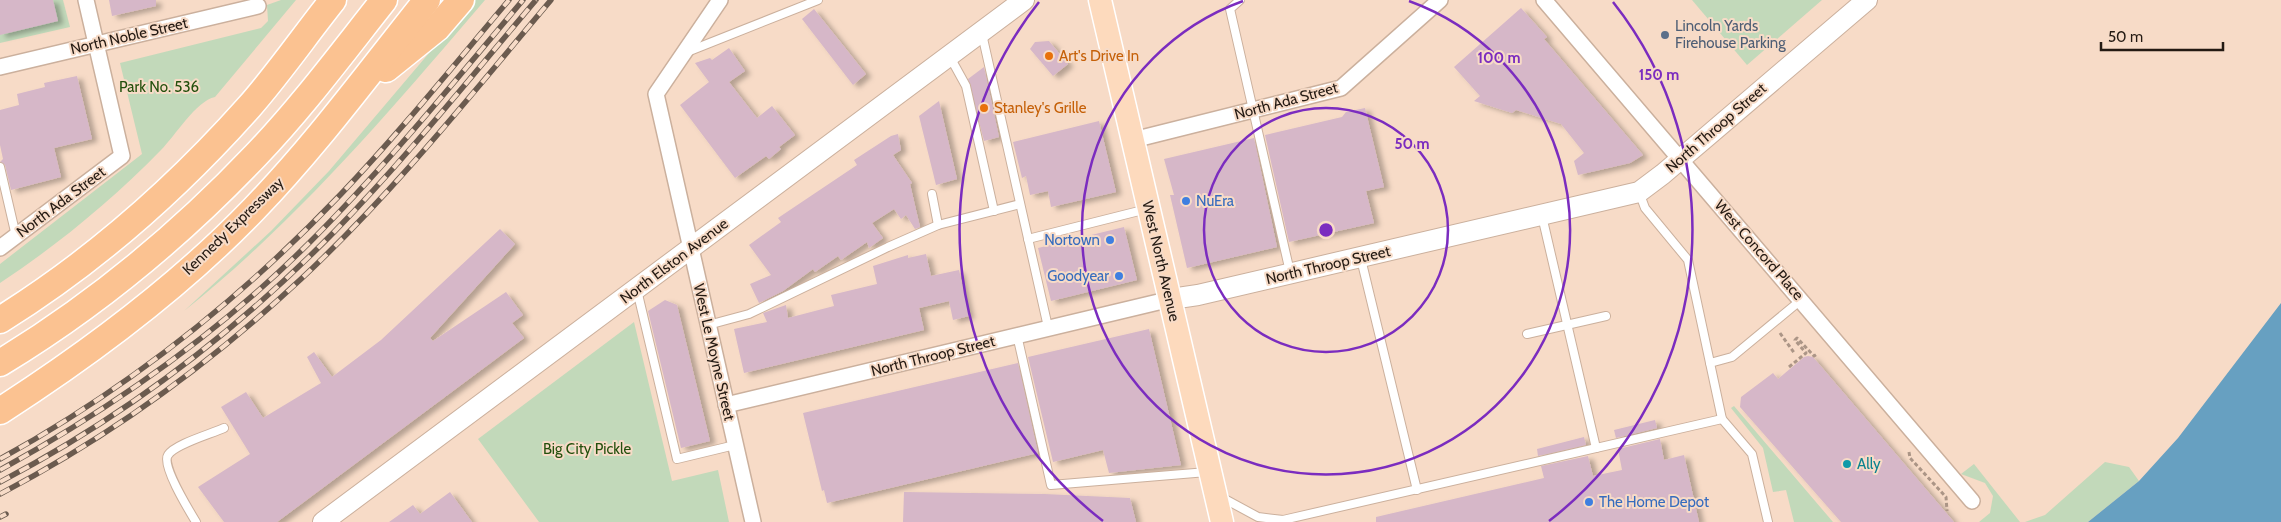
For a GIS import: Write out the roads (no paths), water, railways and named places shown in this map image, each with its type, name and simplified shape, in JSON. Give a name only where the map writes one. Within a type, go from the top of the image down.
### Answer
[{"type":"highway","points":[[0,320],[30,301],[106,245],[183,176],[250,106],[333,0]]},
{"type":"highway","points":[[0,363],[41,338],[105,292],[191,220],[262,148],[314,90],[384,0]]},
{"type":"highway","name":"Kennedy Expressway","points":[[0,411],[87,352],[186,273],[253,210],[312,147],[427,0]]},
{"type":"highway","points":[[354,95],[437,28],[461,0]]},
{"type":"main road","name":"North Elston Avenue","points":[[323,522],[950,57],[1024,0]]},
{"type":"main road","name":"West North Avenue","points":[[1100,0],[1222,522]]},
{"type":"main road","name":"North Throop Street","points":[[1171,299],[1198,295],[1639,192],[1681,159],[1867,0]]},
{"type":"street","points":[[86,0],[96,44]]},
{"type":"street","points":[[682,54],[720,0]]},
{"type":"street","name":"North Ada Street","points":[[1133,140],[1341,88],[1440,0]]},
{"type":"street","name":"West Concord Place","points":[[1544,0],[1972,501]]},
{"type":"street","name":"North Noble Street","points":[[0,67],[257,3]]},
{"type":"street","name":"North Ada Street","points":[[0,248],[122,156],[96,44]]},
{"type":"street","name":"West Le Moyne Street","points":[[682,54],[656,94],[753,522]]},
{"type":"street","name":"North Throop Street","points":[[726,405],[1171,299]]},
{"type":"lane","points":[[682,54],[818,0]]},
{"type":"lane","points":[[1240,0],[1230,9],[1290,273]]},
{"type":"lane","points":[[982,32],[1048,327]]},
{"type":"lane","points":[[950,57],[966,86],[994,211]]},
{"type":"lane","points":[[0,167],[16,236]]},
{"type":"lane","points":[[1639,192],[1645,208],[1688,260],[1722,419],[1752,454],[1768,522]]},
{"type":"lane","points":[[932,194],[938,225]]},
{"type":"lane","points":[[708,325],[749,314],[938,225],[1020,204]]},
{"type":"lane","points":[[1028,239],[1149,209]]},
{"type":"lane","points":[[1542,214],[1596,448]]},
{"type":"lane","points":[[1361,257],[1417,490]]},
{"type":"lane","points":[[637,289],[678,459],[735,445]]},
{"type":"lane","points":[[1710,362],[1732,357],[1802,300]]},
{"type":"lane","points":[[1527,334],[1606,316]]},
{"type":"lane","points":[[1017,335],[1051,485],[1210,471]]},
{"type":"lane","points":[[1216,494],[1258,517],[1282,521],[1722,419]]},
{"type":"lane","points":[[196,522],[175,484],[166,464],[166,458],[168,454],[184,445],[224,428]]},
{"type":"water","points":[[2281,303],[2281,522],[2088,522],[2139,481],[2178,438]]},
{"type":"railway","points":[[0,459],[93,403],[137,372],[181,340],[263,270],[303,233],[363,171],[509,0]]},
{"type":"railway","points":[[0,470],[83,421],[163,367],[239,307],[275,275],[366,184],[523,0]]},
{"type":"railway","points":[[0,482],[46,457],[91,429],[177,370],[219,337],[298,268],[387,175],[536,0]]},
{"type":"railway","points":[[0,494],[41,472],[158,397],[267,310],[335,247],[367,213],[461,108],[551,0]]},
{"type":"railway","points":[[0,517],[6,514]]},
{"type":"place","name":"Lincoln Yards Firehouse Parking","points":[[1665,35]]},
{"type":"place","name":"Art's Drive In","points":[[1049,56]]},
{"type":"place","name":"Stanley's Grille","points":[[984,108]]},
{"type":"place","name":"NuEra","points":[[1186,201]]},
{"type":"place","name":"Nortown","points":[[1110,240]]},
{"type":"place","name":"Goodyear","points":[[1119,276]]},
{"type":"place","name":"Ally","points":[[1847,464]]},
{"type":"place","name":"The Home Depot","points":[[1589,502]]},
{"type":"park label","name":"Park No. 536","points":[[159,87]]},
{"type":"park label","name":"Big City Pickle","points":[[587,449]]}]
